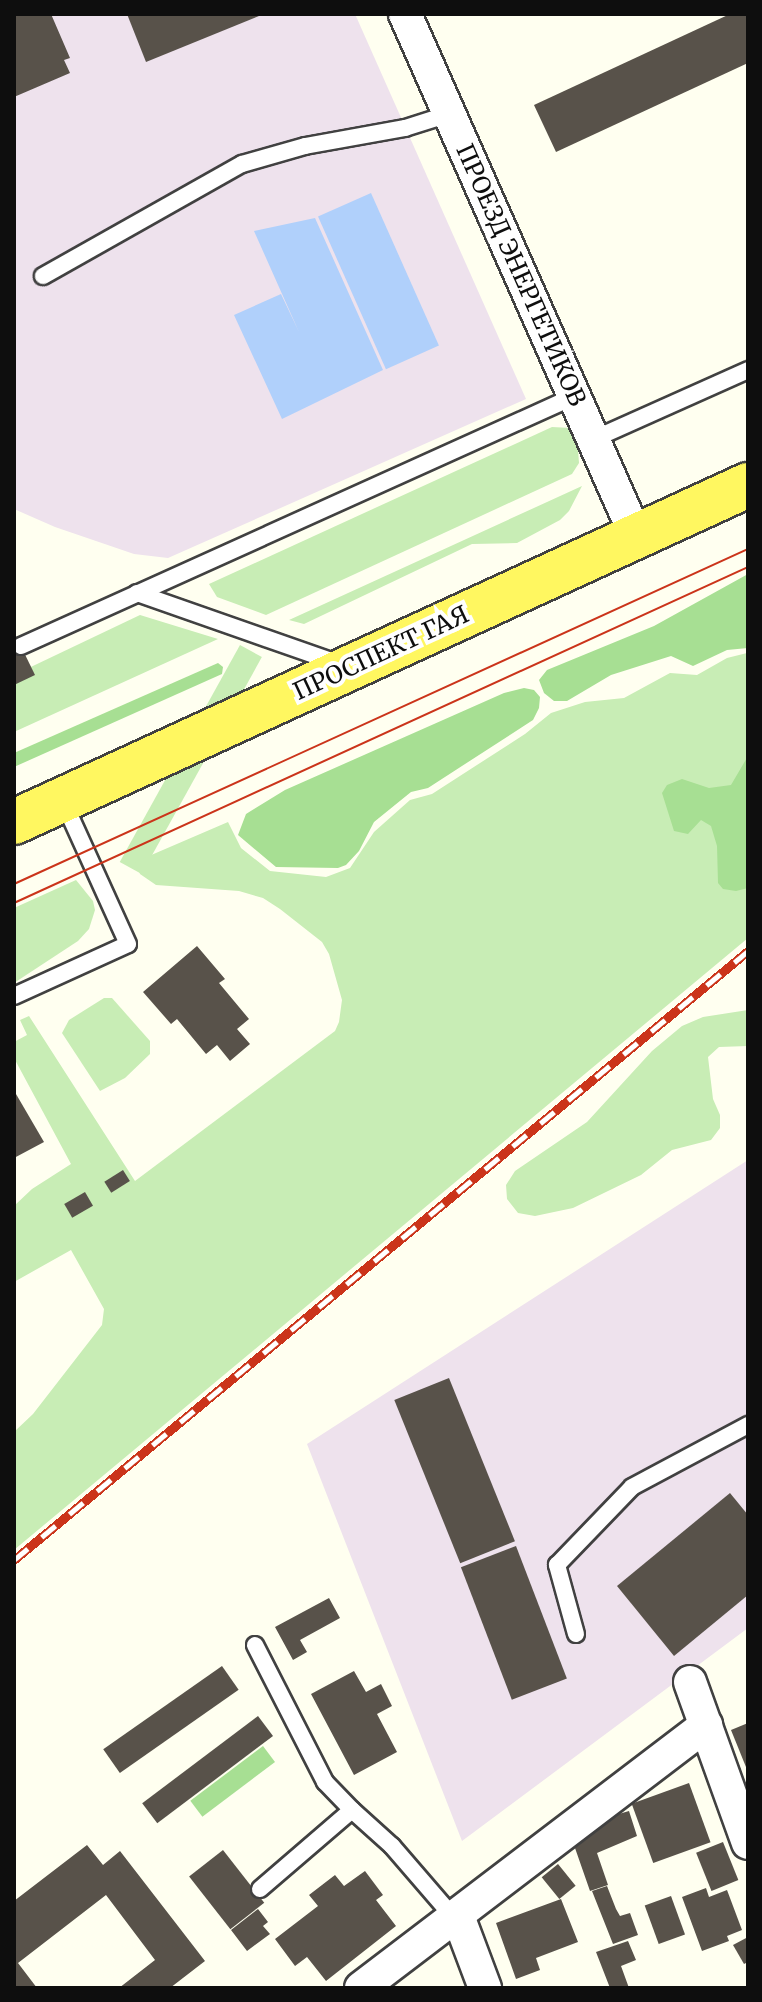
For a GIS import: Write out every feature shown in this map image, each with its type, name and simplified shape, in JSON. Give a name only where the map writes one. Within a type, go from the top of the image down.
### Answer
[{"type":"main road","name":"ПРОСПЕКТ ГАЯ","points":[[14,822],[748,485]]},
{"type":"street","name":"ПРОЕЗД ЭНЕРГЕТИКОВ","points":[[405,14],[636,536]]},
{"type":"street","points":[[690,1682],[748,1843]]},
{"type":"street","points":[[361,1988],[706,1725]]},
{"type":"street","points":[[456,1918],[485,1988]]},
{"type":"lane","points":[[43,276],[242,164],[305,146],[405,128],[449,114]]},
{"type":"lane","points":[[594,439],[748,370]]},
{"type":"lane","points":[[21,646],[575,396]]},
{"type":"lane","points":[[137,593],[349,667]]},
{"type":"lane","points":[[14,996],[128,944],[63,801]]},
{"type":"lane","points":[[576,1634],[557,1565],[632,1487],[748,1425]]},
{"type":"lane","points":[[255,1645],[325,1782],[392,1846],[456,1918]]},
{"type":"lane","points":[[260,1889],[352,1810]]},
{"type":"shaded area","points":[[14,14],[355,14],[526,399],[168,558],[134,554],[55,527],[14,509]]},
{"type":"shaded area","points":[[748,1160],[748,1628],[462,1841],[307,1444]]},
{"type":"green space","points":[[552,427],[571,428],[577,437],[579,463],[572,474],[266,615],[217,597],[209,584]]},
{"type":"green space","points":[[582,486],[569,511],[560,520],[517,543],[472,544],[304,624],[289,620]]},
{"type":"green space","points":[[748,574],[748,648],[727,650],[693,666],[671,656],[611,675],[567,701],[554,701],[544,693],[539,680],[547,670],[654,626]]},
{"type":"green space","points":[[140,615],[218,639],[14,732],[14,675]]},
{"type":"green space","points":[[240,645],[262,657],[142,874],[120,862]]},
{"type":"green space","points":[[747,653],[748,938],[14,1550],[14,1432],[33,1414],[102,1325],[104,1309],[71,1250],[14,1282],[14,1206],[32,1189],[71,1164],[14,1058],[14,1042],[27,1035],[20,1020],[29,1016],[135,1181],[335,1031],[339,1022],[342,1000],[329,954],[322,942],[280,909],[263,898],[239,891],[156,885],[140,874],[135,862],[228,822],[241,848],[270,871],[326,877],[350,868],[374,832],[410,800],[432,794],[525,734],[551,713],[585,702],[624,698],[670,673],[697,675],[727,658]]},
{"type":"green space","points":[[218,663],[223,667],[222,674],[14,767],[14,753]]},
{"type":"green space","points":[[524,688],[534,690],[540,697],[533,720],[428,788],[411,792],[374,822],[359,851],[346,865],[338,868],[276,867],[238,835],[246,814],[285,790],[504,693]]},
{"type":"green space","points":[[748,756],[748,888],[736,891],[723,889],[718,883],[717,846],[711,826],[701,820],[688,834],[674,831],[662,793],[667,785],[682,779],[709,788],[731,785]]},
{"type":"green space","points":[[76,880],[93,901],[95,910],[89,929],[78,941],[14,983],[14,908]]},
{"type":"green space","points":[[104,998],[112,998],[150,1041],[150,1054],[125,1078],[100,1091],[62,1033],[69,1020]]},
{"type":"green space","points":[[748,1010],[748,1046],[719,1047],[708,1057],[713,1099],[720,1115],[720,1128],[711,1140],[672,1150],[641,1175],[573,1208],[535,1216],[518,1213],[507,1199],[506,1185],[515,1171],[587,1122],[652,1051],[682,1026],[703,1017]]},
{"type":"green space","points":[[263,1746],[275,1762],[202,1817],[190,1801]]},
{"type":"water","points":[[371,193],[439,346],[386,369],[318,217]]},
{"type":"water","points":[[315,218],[383,370],[282,419],[234,315],[281,294],[299,332],[254,231]]},
{"type":"building","points":[[14,14],[51,14],[70,58],[64,60],[70,73],[14,97]]},
{"type":"building","points":[[127,14],[264,14],[146,62]]},
{"type":"building","points":[[730,14],[748,14],[748,63],[556,152],[534,105]]},
{"type":"building","points":[[14,632],[35,675],[14,685]]},
{"type":"building","points":[[197,946],[225,979],[219,983],[249,1019],[237,1029],[250,1044],[230,1061],[217,1045],[206,1054],[177,1019],[171,1024],[143,992]]},
{"type":"building","points":[[14,1095],[44,1142],[14,1158]]},
{"type":"building","points":[[123,1170],[130,1181],[111,1193],[104,1182]]},
{"type":"building","points":[[85,1192],[93,1206],[72,1218],[64,1204]]},
{"type":"building","points":[[449,1378],[515,1541],[460,1563],[394,1400]]},
{"type":"building","points":[[730,1493],[748,1515],[748,1595],[674,1656],[617,1586]]},
{"type":"building","points":[[516,1546],[567,1679],[512,1700],[461,1567]]},
{"type":"building","points":[[329,1598],[340,1618],[300,1640],[307,1652],[293,1660],[275,1627]]},
{"type":"building","points":[[222,1666],[239,1690],[120,1773],[103,1749]]},
{"type":"building","points":[[354,1671],[366,1692],[381,1684],[392,1706],[377,1714],[397,1752],[354,1775],[311,1694]]},
{"type":"building","points":[[258,1716],[273,1736],[157,1823],[142,1803]]},
{"type":"building","points":[[748,1723],[748,1772],[731,1730]]},
{"type":"building","points":[[689,1783],[711,1842],[653,1863],[632,1804]]},
{"type":"building","points":[[629,1811],[637,1836],[597,1853],[608,1885],[590,1891],[575,1848],[612,1816]]},
{"type":"building","points":[[723,1842],[738,1880],[711,1891],[696,1853]]},
{"type":"building","points":[[87,1845],[103,1865],[120,1851],[205,1961],[170,1988],[119,1988],[155,1960],[106,1895],[18,1963],[37,1988],[14,1988],[14,1901]]},
{"type":"building","points":[[223,1850],[264,1903],[230,1929],[189,1876]]},
{"type":"building","points":[[558,1864],[576,1886],[559,1899],[542,1877]]},
{"type":"building","points":[[365,1871],[383,1895],[376,1900],[396,1926],[326,1981],[307,1957],[295,1966],[275,1939],[318,1906],[309,1895],[335,1875],[344,1886]]},
{"type":"building","points":[[607,1886],[620,1916],[630,1913],[638,1935],[613,1944],[592,1891]]},
{"type":"building","points":[[706,1888],[709,1897],[727,1890],[742,1930],[727,1936],[729,1941],[702,1951],[682,1897]]},
{"type":"building","points":[[671,1896],[685,1935],[659,1944],[645,1906]]},
{"type":"building","points":[[561,1899],[578,1942],[536,1958],[540,1970],[516,1979],[496,1923]]},
{"type":"building","points":[[258,1909],[268,1922],[263,1926],[270,1934],[247,1951],[231,1930]]},
{"type":"building","points":[[748,1937],[748,1962],[744,1964],[733,1945]]},
{"type":"building","points":[[628,1941],[636,1960],[621,1966],[629,1988],[610,1988],[596,1952]]},
{"type":"tram line","points":[[14,884],[748,549]]},
{"type":"tram line","points":[[14,903],[748,567]]},
{"type":"railway","points":[[14,1560],[748,951]]}]
